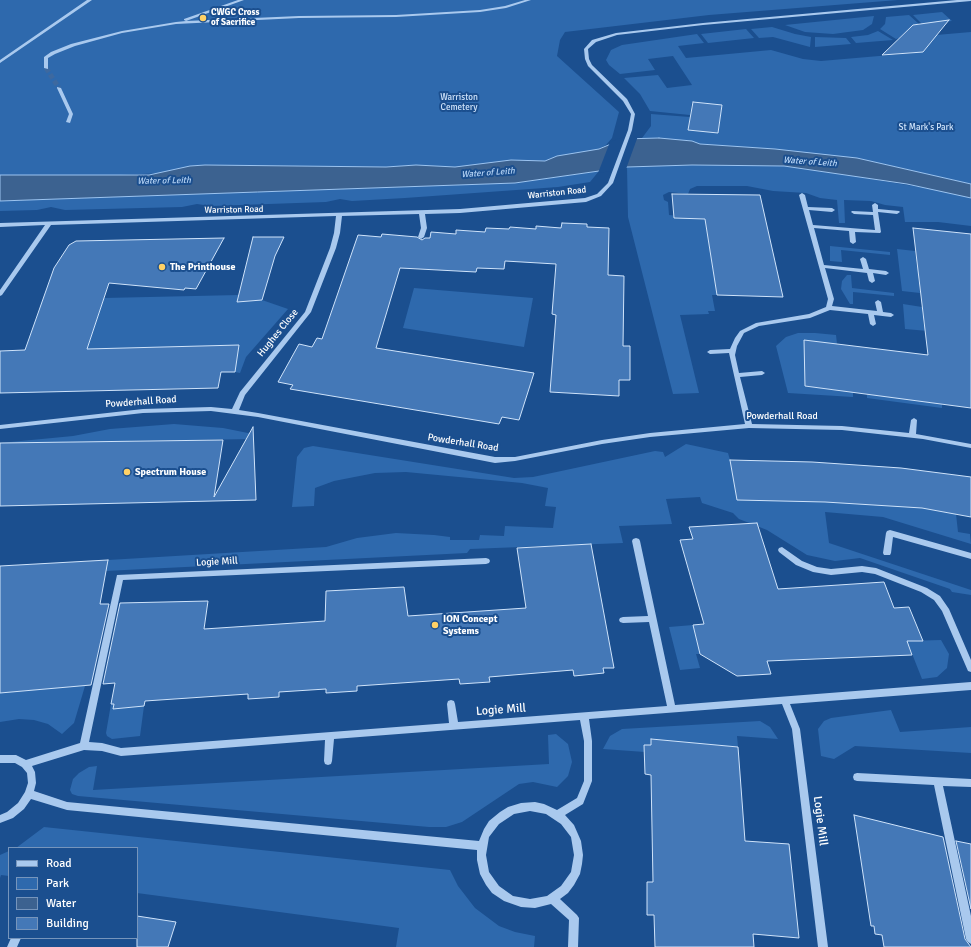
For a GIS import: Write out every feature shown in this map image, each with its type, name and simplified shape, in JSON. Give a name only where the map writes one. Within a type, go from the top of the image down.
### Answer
[{"type":"street","points":[[0,62],[90,0]]},
{"type":"street","points":[[176,23],[242,0]]},
{"type":"street","points":[[46,68],[46,58],[53,53],[73,45],[122,32],[176,23],[299,17],[396,16],[480,11],[506,7],[529,0]]},
{"type":"street","name":"Warriston Road","points":[[0,225],[422,213],[579,202],[599,195],[607,189],[628,136],[633,114],[630,107],[590,66],[585,53],[586,49],[594,41],[616,34],[702,24],[971,0]]},
{"type":"street","points":[[59,88],[70,114],[68,122]]},
{"type":"street","points":[[802,195],[831,299],[829,308]]},
{"type":"street","points":[[806,208],[832,210]]},
{"type":"street","points":[[811,226],[878,232],[875,210]]},
{"type":"street","points":[[854,212],[875,210],[897,212]]},
{"type":"street","points":[[421,237],[424,228],[422,213]]},
{"type":"street","name":"Hughes Close","points":[[235,411],[242,394],[308,312],[337,233],[339,216]]},
{"type":"street","points":[[0,294],[49,224]]},
{"type":"street","points":[[852,230],[853,242]]},
{"type":"street","points":[[864,259],[872,281]]},
{"type":"street","points":[[822,266],[886,272]]},
{"type":"street","points":[[878,302],[880,314]]},
{"type":"street","points":[[749,426],[733,351],[742,332],[750,327],[768,322],[810,316],[829,308],[891,314]]},
{"type":"street","points":[[871,313],[872,324]]},
{"type":"street","points":[[710,352],[733,351]]},
{"type":"street","points":[[737,375],[762,373]]},
{"type":"street","name":"Powderhall Road","points":[[0,427],[143,411],[211,409],[235,411],[495,460],[515,459],[602,442],[650,435],[749,426],[826,427],[912,436],[971,446]]},
{"type":"street","points":[[912,436],[914,420]]},
{"type":"street","points":[[887,553],[890,533],[971,556]]},
{"type":"street","points":[[636,541],[672,709]]},
{"type":"street","points":[[782,550],[800,563],[816,570],[831,572],[862,569],[876,571],[924,590],[937,598],[945,609],[971,669]]},
{"type":"street","name":"Logie Mill","points":[[84,746],[120,578],[486,561]]},
{"type":"street","points":[[623,620],[653,619]]},
{"type":"street","name":"Logie Mill","points":[[25,764],[84,746],[102,747],[121,752],[971,686]]},
{"type":"street","name":"Logie Mill","points":[[785,701],[796,729],[823,947]]},
{"type":"street","points":[[451,704],[454,726]]},
{"type":"street","points":[[556,815],[580,801],[588,781],[588,740],[584,716]]},
{"type":"street","points":[[328,761],[330,736]]},
{"type":"street","points":[[0,759],[16,759],[25,764],[31,772],[32,783],[29,794],[21,806],[10,815],[0,819]]},
{"type":"street","points":[[857,777],[971,783]]},
{"type":"street","points":[[938,782],[971,939]]},
{"type":"street","points":[[29,794],[67,806],[481,846]]},
{"type":"street","points":[[525,807],[541,809],[556,815],[569,826],[577,841],[580,858],[576,874],[567,888],[553,899],[535,904],[516,902],[500,893],[488,880],[481,864],[481,846],[486,831],[496,819],[510,811],[525,807]]},
{"type":"street","points":[[553,899],[574,918],[573,947]]},
{"type":"green space","name":"Warriston Cemetery","points":[[0,0],[898,0],[709,15],[565,32],[560,40],[557,56],[619,112],[612,138],[606,145],[599,149],[557,156],[545,161],[511,160],[455,167],[416,165],[386,167],[205,165],[190,166],[163,173],[121,175],[0,175]]},
{"type":"green space","points":[[942,12],[952,21],[922,24],[913,15]]},
{"type":"green space","points":[[909,15],[919,24],[913,25],[899,38],[896,39],[880,29],[885,24],[886,17]]},
{"type":"green space","points":[[874,16],[872,24],[863,30],[833,34],[805,32],[785,25]]},
{"type":"green space","points":[[772,27],[811,37],[810,47],[773,37],[759,38],[751,29]]},
{"type":"green space","points":[[746,29],[754,38],[708,43],[701,34]]},
{"type":"green space","points":[[878,31],[893,40],[856,43],[851,37],[868,35]]},
{"type":"green space","name":"St Mark's Park","points":[[971,32],[971,184],[857,158],[700,144],[692,141],[642,138],[651,126],[651,114],[690,117],[688,130],[718,133],[722,105],[692,102],[690,115],[650,111],[640,94],[624,78],[658,75],[667,88],[692,85],[673,56],[648,59],[655,70],[620,74],[609,65],[606,60],[611,50],[622,45],[697,34],[704,43],[678,46],[686,58],[771,50],[803,59],[821,61],[914,53],[936,35]]},
{"type":"green space","points":[[815,37],[846,38],[851,44],[815,47]]},
{"type":"green space","points":[[692,165],[784,166],[949,192],[971,198],[971,226],[938,222],[905,222],[903,207],[885,205],[871,201],[844,200],[845,223],[839,223],[837,200],[820,198],[806,193],[773,191],[747,186],[697,186],[690,189],[688,194],[669,192],[663,195],[664,200],[668,202],[669,215],[705,219],[717,295],[712,295],[715,311],[708,311],[709,314],[680,315],[699,393],[673,394],[628,217],[627,167]]},
{"type":"green space","points":[[599,171],[590,182],[558,187],[405,198],[352,201],[340,199],[326,202],[211,206],[197,204],[182,207],[65,210],[51,207],[37,210],[0,211],[0,201],[515,183]]},
{"type":"green space","points":[[830,246],[890,252],[890,255],[841,250],[842,262],[830,261]]},
{"type":"green space","points":[[897,249],[915,251],[917,267],[924,268],[918,274],[920,293],[902,291]]},
{"type":"green space","points":[[847,275],[851,275],[852,288],[894,293],[894,296],[853,292],[853,304],[850,304],[841,289],[842,281]]},
{"type":"green space","points":[[414,288],[533,298],[524,347],[403,328]]},
{"type":"green space","points":[[239,295],[237,301],[262,300],[288,309],[246,357],[240,373],[235,372],[239,345],[87,349],[104,298]]},
{"type":"green space","points":[[903,304],[922,307],[924,326],[927,326],[928,331],[905,329]]},
{"type":"green space","points":[[798,333],[836,335],[837,344],[805,340],[805,386],[853,392],[853,397],[788,393],[776,346],[786,337]]},
{"type":"green space","points":[[867,394],[942,404],[942,408],[867,398]]},
{"type":"green space","points":[[174,424],[223,428],[253,434],[253,439],[0,443],[73,436],[110,429]]},
{"type":"green space","points":[[686,444],[728,453],[730,460],[809,501],[910,506],[956,514],[958,532],[970,534],[971,544],[883,517],[825,512],[829,543],[971,590],[971,595],[952,592],[950,589],[860,558],[835,561],[807,555],[767,530],[739,519],[733,513],[702,503],[700,497],[666,499],[672,524],[619,526],[623,543],[470,549],[467,553],[105,571],[108,560],[326,547],[357,538],[396,533],[450,537],[450,540],[479,540],[480,535],[504,536],[505,526],[553,528],[556,507],[545,506],[548,488],[522,483],[406,472],[375,473],[334,481],[315,488],[314,506],[292,507],[297,457],[304,448],[313,446],[514,478],[533,477],[655,451],[663,452],[665,457]]},
{"type":"green space","points":[[693,625],[700,654],[696,654],[700,668],[680,670],[669,627]]},
{"type":"green space","points":[[941,640],[949,654],[947,668],[937,677],[922,679],[907,641]]},
{"type":"green space","points":[[85,686],[74,723],[62,734],[48,724],[34,720],[19,719],[0,722],[0,688]]},
{"type":"green space","points":[[111,704],[114,704],[114,709],[144,706],[140,736],[112,739],[107,736],[106,733]]},
{"type":"green space","points":[[891,710],[900,732],[971,727],[971,753],[855,746],[834,759],[821,756],[818,729],[824,721],[831,718]]},
{"type":"green space","points":[[760,721],[770,727],[778,739],[737,736],[738,747],[651,740],[651,745],[645,752],[603,749],[610,736],[622,729]]},
{"type":"green space","points":[[556,734],[568,744],[572,762],[568,776],[557,787],[533,782],[519,784],[462,822],[446,827],[429,827],[78,796],[72,794],[70,790],[73,779],[79,773],[89,767],[97,766],[93,790],[549,764],[548,735]]},
{"type":"green space","points":[[44,827],[450,870],[458,886],[475,908],[499,926],[515,932],[535,936],[534,947],[396,947],[399,928],[138,893],[138,847],[17,847]]},
{"type":"green space","points":[[8,851],[8,876],[1,875],[0,878],[0,855]]},
{"type":"water","name":"Water of Leith","points":[[659,138],[692,141],[700,144],[775,149],[857,158],[971,184],[971,198],[907,184],[784,166],[692,165],[627,167],[515,183],[0,201],[0,175],[149,175],[190,166],[205,165],[386,167],[416,165],[455,167],[511,160],[545,161],[557,156],[599,149],[623,139]]},
{"type":"pier","points":[[638,136],[626,169],[598,173],[610,142],[623,137]]},
{"type":"building","points":[[949,20],[923,52],[882,55],[913,25]]},
{"type":"building","points":[[693,102],[722,105],[718,133],[688,130]]},
{"type":"building","points":[[672,194],[760,195],[783,297],[717,295],[705,219],[674,218]]},
{"type":"building","points":[[562,223],[587,224],[587,227],[609,228],[608,275],[624,276],[623,346],[630,346],[630,380],[619,380],[619,396],[550,392],[556,315],[552,314],[556,264],[505,261],[504,269],[477,268],[476,272],[400,268],[376,348],[534,373],[519,420],[502,417],[499,424],[290,389],[293,385],[278,382],[299,344],[312,347],[317,338],[322,339],[358,235],[381,237],[382,234],[417,237],[422,240],[425,238],[430,238],[431,232],[456,234],[456,230],[485,232],[486,228],[509,229],[510,227],[536,229],[536,226],[561,228]]},
{"type":"building","points":[[913,228],[971,234],[971,408],[805,386],[804,340],[928,355]]},
{"type":"building","points":[[253,237],[284,237],[275,256],[262,300],[237,302]]},
{"type":"building","points":[[224,238],[196,289],[185,288],[184,290],[109,283],[87,349],[239,345],[235,372],[221,372],[218,388],[0,393],[0,351],[25,350],[54,268],[69,245],[76,241]]},
{"type":"building","name":"Spectrum House","points":[[253,427],[256,500],[0,506],[0,443],[223,440],[214,497]]},
{"type":"building","points":[[730,460],[812,462],[901,468],[971,477],[971,517],[922,508],[825,502],[737,500]]},
{"type":"building","points":[[757,523],[778,589],[884,582],[894,608],[909,607],[923,641],[907,641],[912,655],[767,661],[771,674],[737,676],[700,654],[693,625],[704,624],[680,540],[693,539],[689,527]]},
{"type":"building","name":"ION Concept Systems","points":[[591,544],[614,668],[603,668],[604,673],[574,676],[573,670],[489,677],[490,682],[460,684],[459,679],[357,686],[357,691],[326,693],[326,689],[279,692],[279,697],[248,699],[248,694],[145,701],[144,706],[113,709],[114,704],[111,704],[115,683],[103,684],[120,603],[208,601],[204,629],[325,621],[326,591],[404,587],[408,616],[526,608],[517,548]]},
{"type":"building","points":[[108,560],[100,604],[109,604],[91,685],[0,693],[0,566]]},
{"type":"building","points":[[651,739],[738,747],[745,841],[789,844],[799,938],[753,934],[754,947],[655,947],[654,915],[647,915],[647,882],[653,882],[651,775],[645,774],[644,745],[651,745]]},
{"type":"building","points":[[854,815],[943,837],[965,939],[971,947],[884,947],[882,935],[875,934],[874,926],[871,926]]},
{"type":"building","points":[[956,841],[971,844],[971,909]]},
{"type":"building","points":[[138,916],[176,922],[168,947],[137,947]]},
{"type":"tunnel","points":[[46,68],[59,88]]},
{"type":"place","name":"CWGC Cross of Sacrifice","points":[[203,18]]},
{"type":"place","name":"The Printhouse","points":[[162,267]]},
{"type":"place","name":"Spectrum House","points":[[127,472]]},
{"type":"place","name":"ION Concept Systems","points":[[435,625]]}]
